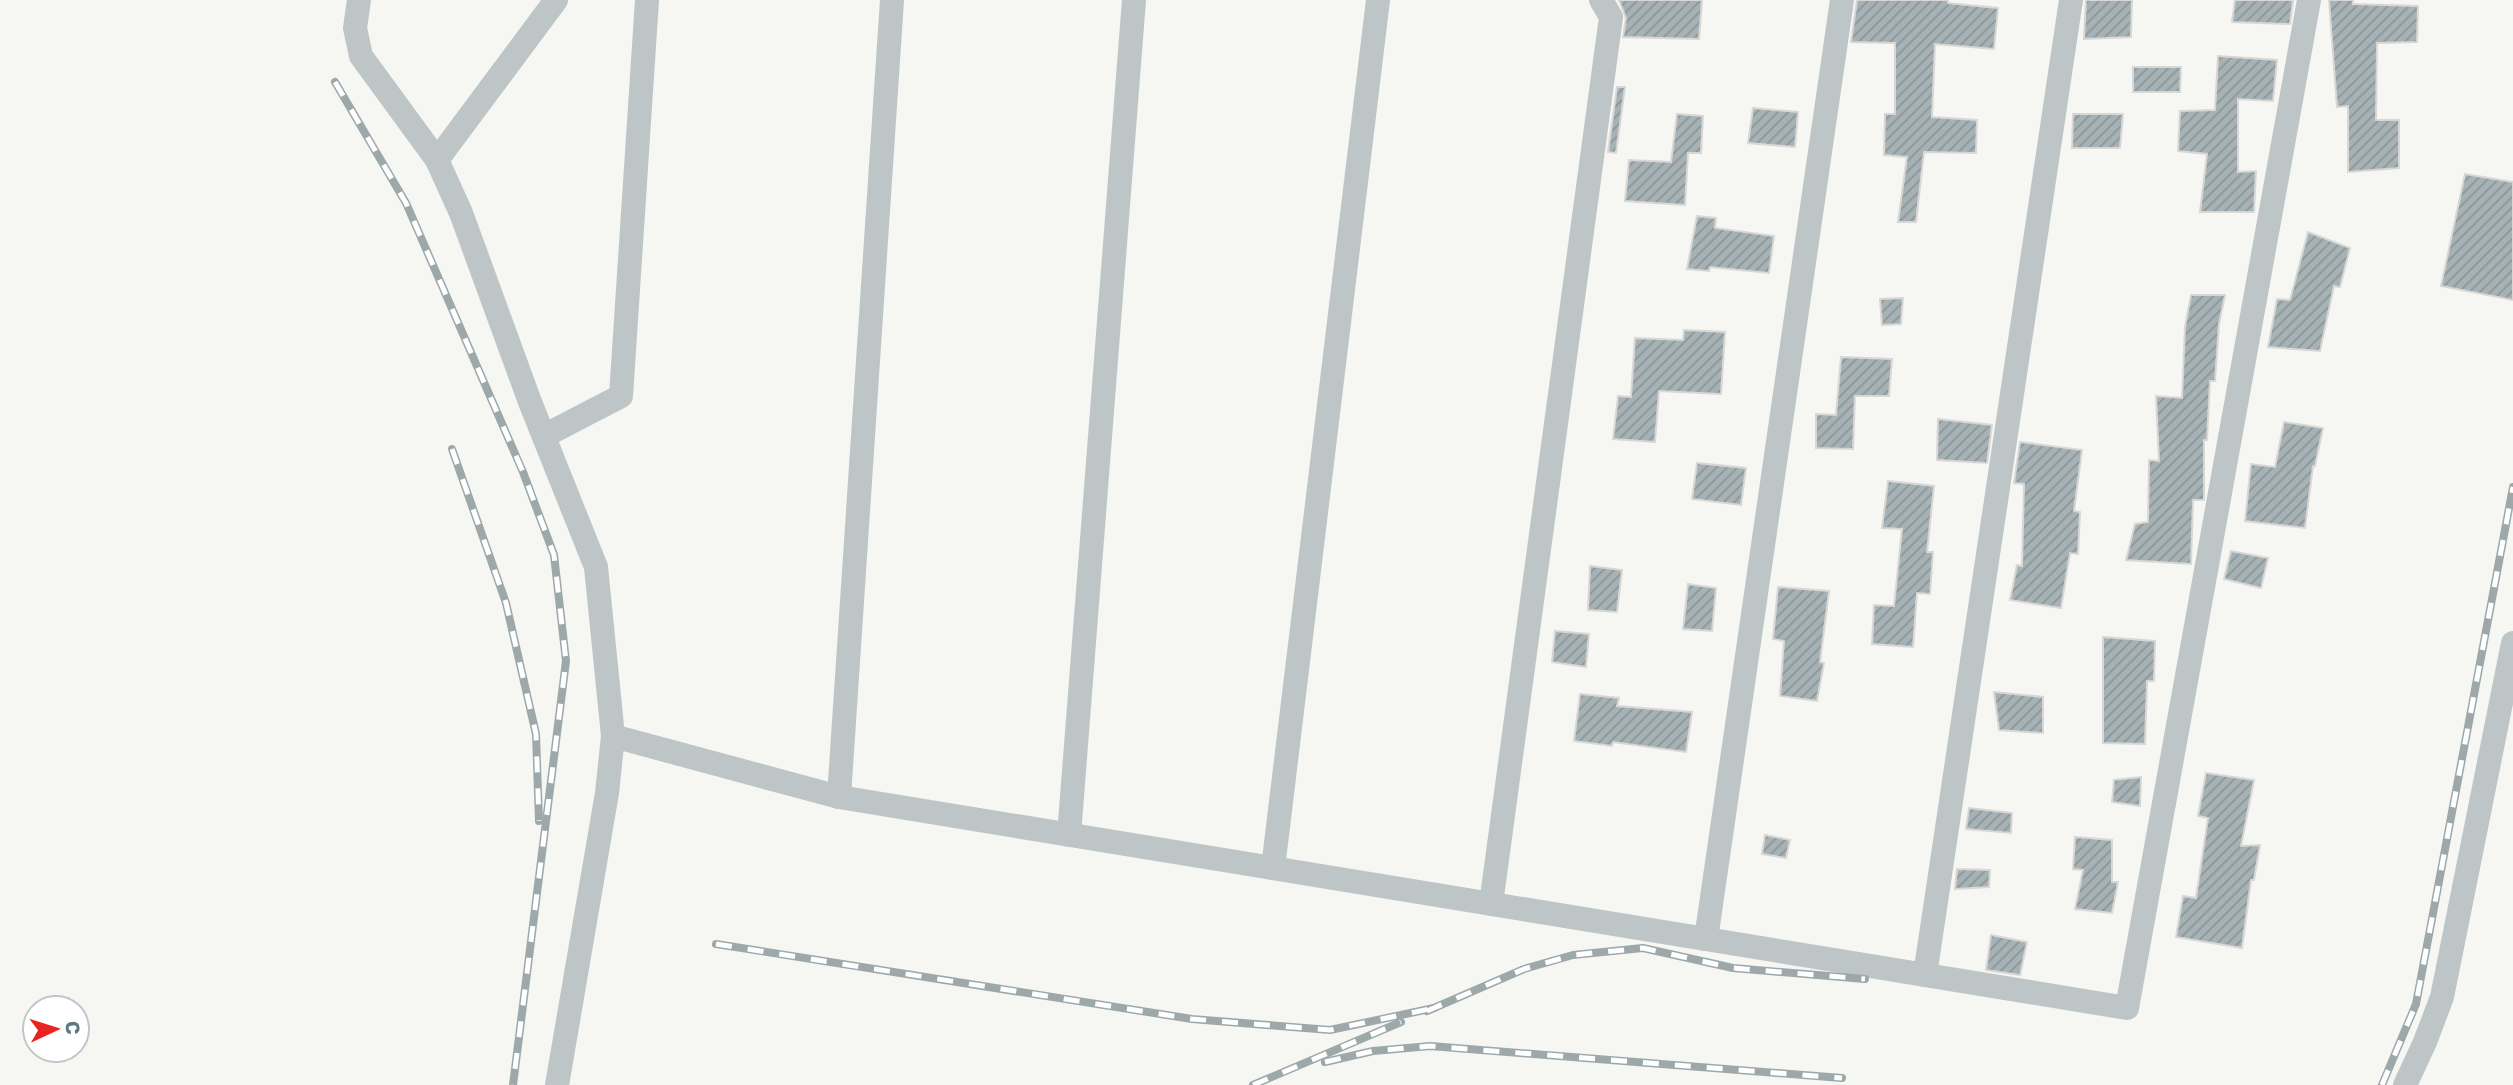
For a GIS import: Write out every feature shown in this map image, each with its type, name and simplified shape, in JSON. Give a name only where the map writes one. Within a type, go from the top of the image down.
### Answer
[{"type":"street","points":[[359,0],[355,28],[361,55],[437,159],[461,213],[596,567],[613,736],[607,793],[557,1085]]},
{"type":"street","points":[[437,159],[556,0]]},
{"type":"street","points":[[544,436],[621,396],[647,0]]},
{"type":"street","points":[[839,797],[892,0]]},
{"type":"street","points":[[1069,835],[1134,0]]},
{"type":"street","points":[[1273,868],[1378,0]]},
{"type":"street","points":[[1491,904],[1611,17],[1601,0]]},
{"type":"street","points":[[1706,939],[1842,0]]},
{"type":"street","points":[[1925,975],[2071,0]]},
{"type":"street","points":[[613,736],[839,797],[2127,1008],[2309,0]]},
{"type":"street","points":[[2404,1085],[2425,1042],[2442,997],[2513,643]]},
{"type":"building","points":[[1619,0],[1702,0],[1699,39],[1623,37],[1626,18]]},
{"type":"building","points":[[1857,0],[1948,0],[1948,3],[1998,8],[1994,49],[1935,44],[1932,117],[1977,120],[1976,153],[1924,152],[1916,222],[1898,222],[1907,157],[1884,155],[1885,114],[1895,114],[1895,43],[1851,42]]},
{"type":"building","points":[[2086,0],[2132,0],[2131,37],[2084,39]]},
{"type":"building","points":[[2235,0],[2293,0],[2290,24],[2232,22]]},
{"type":"building","points":[[2329,0],[2353,0],[2353,4],[2418,6],[2417,42],[2377,43],[2376,120],[2399,120],[2399,168],[2348,172],[2348,106],[2337,107]]},
{"type":"building","points":[[2218,56],[2277,60],[2273,101],[2238,99],[2238,172],[2256,171],[2254,212],[2200,212],[2207,154],[2178,151],[2180,111],[2215,110]]},
{"type":"building","points":[[2133,67],[2181,67],[2180,92],[2133,92]]},
{"type":"building","points":[[1617,87],[1625,87],[1616,153],[1608,152]]},
{"type":"building","points":[[1753,108],[1798,112],[1795,147],[1748,143]]},
{"type":"building","points":[[1677,114],[1703,116],[1701,153],[1688,153],[1685,205],[1625,201],[1629,160],[1671,162]]},
{"type":"building","points":[[2073,114],[2123,114],[2120,148],[2072,148]]},
{"type":"building","points":[[2465,174],[2513,182],[2513,300],[2441,286]]},
{"type":"building","points":[[1697,216],[1716,218],[1715,228],[1774,236],[1769,273],[1710,267],[1709,271],[1687,269]]},
{"type":"building","points":[[2308,232],[2350,248],[2340,287],[2334,286],[2320,351],[2268,347],[2277,299],[2290,300]]},
{"type":"building","points":[[2191,295],[2225,295],[2219,324],[2215,381],[2210,381],[2207,440],[2204,440],[2204,500],[2193,500],[2191,564],[2126,560],[2135,524],[2148,522],[2149,460],[2159,461],[2156,396],[2182,398],[2185,327]]},
{"type":"building","points":[[1903,298],[1901,324],[1882,325],[1880,299]]},
{"type":"building","points":[[1684,330],[1725,332],[1721,394],[1659,391],[1655,442],[1613,439],[1618,396],[1631,397],[1635,338],[1683,340]]},
{"type":"building","points":[[1841,357],[1892,359],[1889,396],[1855,396],[1853,449],[1816,448],[1816,414],[1836,415]]},
{"type":"building","points":[[1938,419],[1992,425],[1987,463],[1937,460]]},
{"type":"building","points":[[2284,422],[2323,428],[2313,466],[2305,528],[2245,521],[2251,464],[2275,467]]},
{"type":"building","points":[[2020,442],[2082,450],[2074,511],[2080,512],[2078,554],[2070,553],[2061,608],[2010,600],[2017,565],[2022,566],[2024,484],[2014,483]]},
{"type":"building","points":[[1697,463],[1746,468],[1741,505],[1692,499]]},
{"type":"building","points":[[1888,481],[1934,486],[1927,552],[1933,552],[1930,594],[1917,593],[1913,647],[1872,644],[1874,605],[1894,606],[1902,529],[1882,528]]},
{"type":"building","points":[[2231,551],[2268,558],[2261,588],[2224,579]]},
{"type":"building","points":[[1590,566],[1622,570],[1617,612],[1588,610]]},
{"type":"building","points":[[1688,584],[1716,588],[1712,631],[1683,629]]},
{"type":"building","points":[[1778,587],[1829,591],[1820,662],[1824,663],[1817,701],[1780,696],[1784,641],[1773,639]]},
{"type":"building","points":[[1555,631],[1589,634],[1586,667],[1552,662]]},
{"type":"building","points":[[2103,637],[2155,641],[2154,681],[2147,681],[2145,744],[2103,743]]},
{"type":"building","points":[[1994,692],[2043,697],[2043,733],[1999,730]]},
{"type":"building","points":[[1580,694],[1619,698],[1617,706],[1692,712],[1686,752],[1613,742],[1612,746],[1574,741]]},
{"type":"building","points":[[2206,773],[2254,780],[2241,846],[2260,845],[2254,880],[2251,880],[2242,948],[2176,937],[2183,896],[2196,898],[2208,818],[2198,816]]},
{"type":"building","points":[[2141,777],[2140,806],[2112,802],[2114,780]]},
{"type":"building","points":[[1969,808],[2012,813],[2011,833],[1966,829]]},
{"type":"building","points":[[1765,835],[1790,840],[1786,858],[1762,854]]},
{"type":"building","points":[[2075,837],[2112,840],[2112,882],[2118,882],[2112,913],[2075,909],[2083,870],[2073,869]]},
{"type":"building","points":[[1957,869],[1990,870],[1989,887],[1955,889]]},
{"type":"building","points":[[1991,935],[2027,942],[2020,975],[1986,970]]},
{"type":"railway","points":[[335,82],[406,203],[523,472],[554,555],[566,661],[513,1085]]},
{"type":"railway","points":[[452,449],[506,603],[536,734],[539,821]]},
{"type":"railway","points":[[2382,1085],[2416,1004],[2513,487]]},
{"type":"railway","points":[[716,944],[1192,1019],[1330,1030],[1434,1008]]},
{"type":"railway","points":[[1427,1011],[1524,969],[1573,955],[1643,948],[1733,968],[1865,979]]},
{"type":"railway","points":[[1253,1085],[1401,1022]]},
{"type":"railway","points":[[1325,1062],[1373,1051],[1430,1046],[1842,1078]]}]
